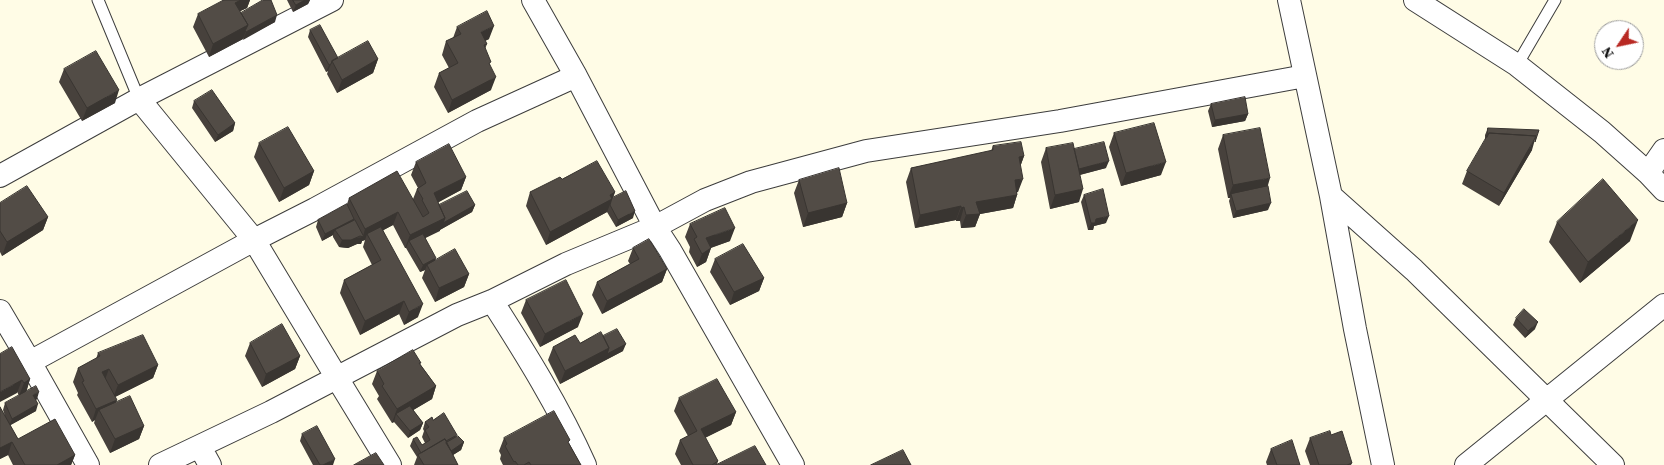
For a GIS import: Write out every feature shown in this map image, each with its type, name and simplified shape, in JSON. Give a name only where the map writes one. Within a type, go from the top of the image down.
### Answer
[{"type":"street","points":[[0,176],[140,99],[332,0]]},
{"type":"street","points":[[533,0],[576,76],[655,227],[794,465]]},
{"type":"street","points":[[1289,0],[1331,196],[1383,465]]},
{"type":"street","points":[[1416,0],[1517,64],[1602,132],[1664,190]]},
{"type":"street","points":[[30,362],[478,121],[576,76]]},
{"type":"street","points":[[160,465],[205,456],[337,378],[457,316],[492,301],[566,264],[655,227],[705,200],[751,182],[866,151],[1060,121],[1305,76]]},
{"type":"street","points":[[140,99],[254,240],[390,465]]},
{"type":"street","points":[[1648,174],[1664,150]]},
{"type":"street","points":[[1331,196],[1414,270],[1613,465]]},
{"type":"street","points":[[492,301],[569,429],[585,465]]},
{"type":"street","points":[[1466,465],[1664,305]]},
{"type":"street","points":[[0,310],[88,465]]},
{"type":"lane","points":[[98,0],[140,99]]},
{"type":"lane","points":[[1517,64],[1555,0]]},
{"type":"building","points":[[224,0],[241,0],[235,3],[248,25],[213,44],[198,14]]},
{"type":"building","points":[[263,0],[271,0],[277,15],[246,32],[248,25],[241,13]]},
{"type":"building","points":[[293,0],[305,0],[296,5]]},
{"type":"building","points":[[487,11],[494,26],[481,32],[487,44],[484,45],[491,62],[489,63],[496,77],[452,100],[439,73],[458,63],[446,41],[461,34],[457,27]]},
{"type":"building","points":[[320,25],[338,58],[329,65],[310,30]]},
{"type":"building","points":[[368,41],[378,59],[342,80],[332,61]]},
{"type":"building","points":[[96,51],[119,90],[87,108],[64,69]]},
{"type":"building","points":[[212,90],[235,123],[218,135],[194,101]]},
{"type":"building","points":[[1245,97],[1248,114],[1215,120],[1211,104]]},
{"type":"building","points":[[1154,123],[1166,162],[1126,173],[1114,133]]},
{"type":"building","points":[[288,127],[314,171],[284,188],[259,143]]},
{"type":"building","points":[[1260,128],[1270,178],[1233,185],[1223,135]]},
{"type":"building","points":[[1488,128],[1539,130],[1535,142],[1536,136],[1489,133],[1487,137]]},
{"type":"building","points":[[1489,133],[1536,136],[1504,193],[1467,171]]},
{"type":"building","points":[[1021,142],[1024,156],[1019,157],[1023,179],[1015,180],[1017,195],[976,202],[980,214],[966,215],[964,207],[961,208],[961,206],[920,215],[911,168],[993,150],[993,146]]},
{"type":"building","points":[[1104,142],[1109,161],[1079,169],[1074,149]]},
{"type":"building","points":[[1073,143],[1083,189],[1055,195],[1046,148]]},
{"type":"building","points":[[449,144],[466,177],[434,193],[445,218],[410,235],[398,212],[365,229],[349,198],[397,171],[423,217],[429,213],[417,189],[426,183],[416,162]]},
{"type":"building","points":[[597,161],[615,192],[610,195],[612,199],[550,232],[530,192],[560,177],[562,179]]},
{"type":"building","points":[[839,168],[847,203],[808,213],[799,180]]},
{"type":"building","points":[[1603,179],[1638,220],[1588,262],[1557,222]]},
{"type":"building","points":[[27,186],[48,217],[7,242],[0,231],[0,203]]},
{"type":"building","points":[[1268,186],[1271,203],[1236,211],[1231,194]]},
{"type":"building","points":[[1103,189],[1109,216],[1096,219],[1095,223],[1091,223],[1084,195]]},
{"type":"building","points":[[467,191],[475,205],[443,223],[445,218],[439,205]]},
{"type":"building","points":[[626,191],[635,211],[618,220],[610,205],[612,198]]},
{"type":"building","points":[[347,204],[354,219],[325,234],[318,220]]},
{"type":"building","points":[[725,208],[735,228],[706,238],[711,248],[702,254],[694,239],[697,237],[690,224]]},
{"type":"building","points":[[355,220],[364,237],[360,236],[351,240],[342,240],[335,230]]},
{"type":"building","points":[[381,227],[423,304],[409,312],[404,301],[365,321],[344,280],[381,260],[367,234]]},
{"type":"building","points":[[423,234],[436,258],[423,265],[409,241]]},
{"type":"building","points":[[649,239],[667,269],[607,301],[597,282],[639,259],[633,248]]},
{"type":"building","points":[[743,244],[764,278],[734,292],[715,259]]},
{"type":"building","points":[[455,249],[469,274],[439,288],[427,265]]},
{"type":"building","points":[[566,280],[583,314],[545,334],[526,300]]},
{"type":"building","points":[[1524,309],[1538,322],[1528,331],[1516,318]]},
{"type":"building","points":[[282,324],[300,356],[266,374],[250,343]]},
{"type":"building","points":[[617,329],[626,344],[607,354],[609,348],[603,336]]},
{"type":"building","points":[[601,332],[609,348],[565,371],[553,347],[575,335],[580,343]]},
{"type":"building","points":[[143,335],[158,365],[118,385],[109,369],[102,372],[117,400],[96,409],[82,382],[84,381],[78,368],[100,356],[98,353]]},
{"type":"building","points":[[12,347],[30,379],[24,383],[22,380],[0,392],[0,354]]},
{"type":"building","points":[[413,350],[421,363],[419,363],[436,386],[397,409],[382,386],[384,384],[377,371]]},
{"type":"building","points":[[717,379],[736,412],[701,429],[718,461],[712,465],[693,465],[680,440],[697,431],[679,398]]},
{"type":"building","points":[[36,386],[39,392],[33,395],[38,404],[12,419],[5,403]]},
{"type":"building","points":[[130,396],[144,426],[115,439],[99,410]]},
{"type":"building","points":[[410,406],[423,423],[410,431],[396,414]]},
{"type":"building","points":[[0,407],[18,439],[55,419],[75,455],[57,465],[25,465],[12,442],[0,448]]},
{"type":"building","points":[[554,411],[581,465],[531,465],[529,462],[524,465],[518,465],[514,462],[505,446],[507,444],[504,438]]},
{"type":"building","points":[[444,413],[457,435],[446,441],[445,439],[421,453],[413,439],[417,437],[422,445],[430,440],[425,430],[429,427],[425,422],[432,417],[433,420]]},
{"type":"building","points":[[317,426],[335,459],[323,465],[320,465],[302,434]]},
{"type":"building","points":[[1330,431],[1331,435],[1342,431],[1352,463],[1347,465],[1319,465],[1310,438]]},
{"type":"building","points":[[458,436],[464,442],[451,451],[446,443]]},
{"type":"building","points":[[445,439],[458,465],[424,465],[418,455]]},
{"type":"building","points":[[1292,440],[1300,465],[1277,465],[1271,449]]},
{"type":"building","points":[[755,446],[766,465],[716,465]]},
{"type":"building","points":[[903,450],[911,465],[871,465]]},
{"type":"building","points":[[376,453],[384,465],[354,465]]}]
